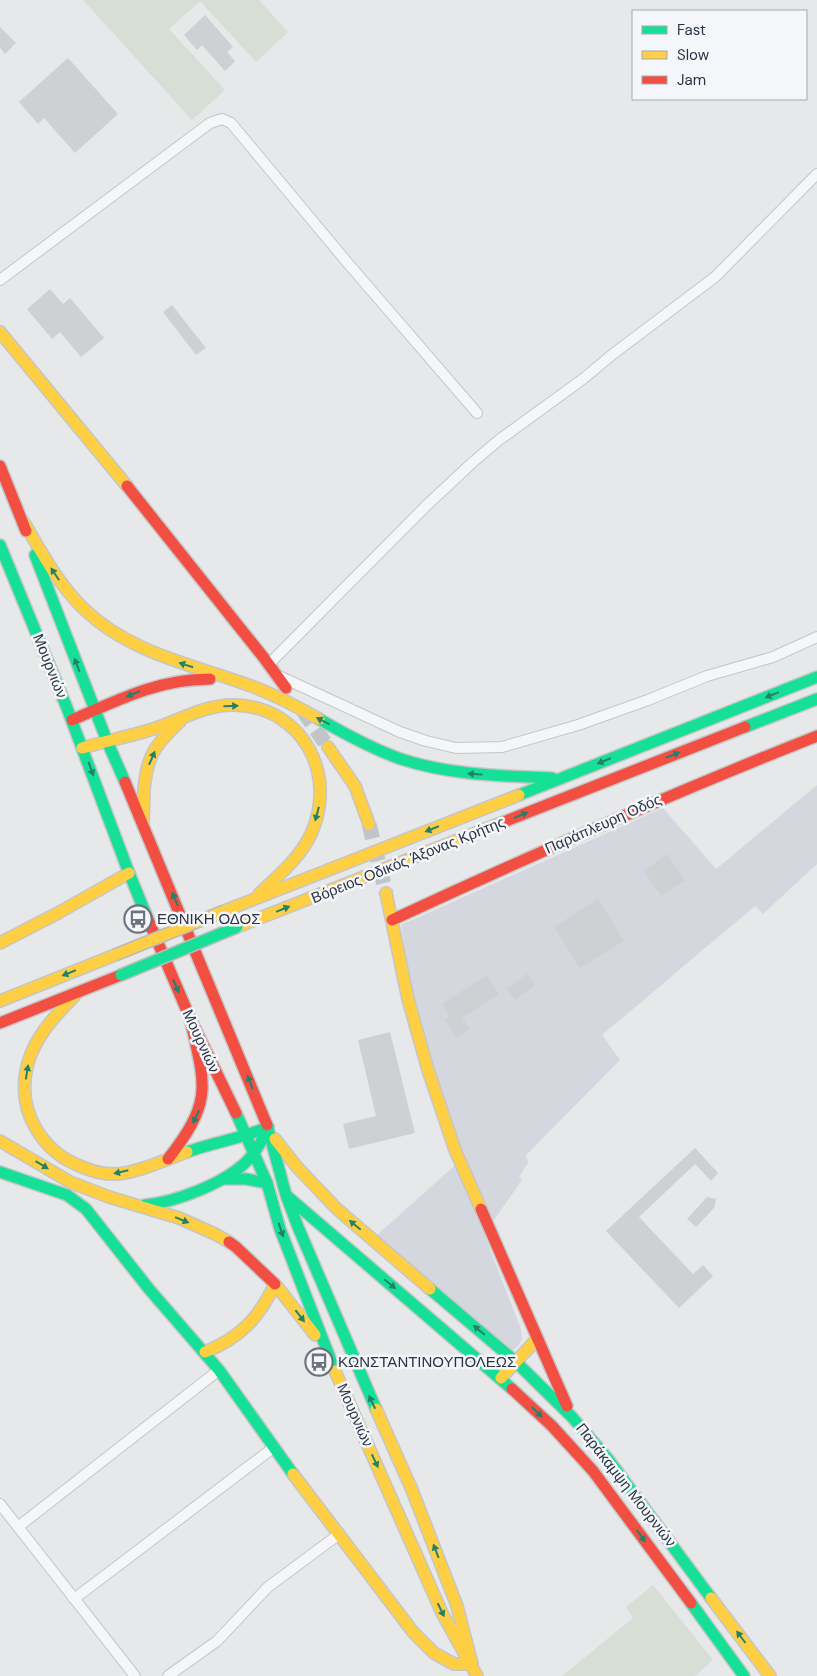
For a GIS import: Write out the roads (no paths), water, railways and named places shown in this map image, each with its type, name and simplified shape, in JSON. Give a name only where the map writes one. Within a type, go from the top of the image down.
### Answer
[{"type":"main road","points":[[0,332],[144,508],[278,675],[286,688]]},
{"type":"main road","points":[[0,466],[107,741],[143,823],[268,1127],[262,1143],[246,1163],[224,1179],[173,1201],[136,1205]]},
{"type":"main road","points":[[23,521],[43,556],[62,583],[94,618],[135,645],[175,662],[264,691],[381,752],[407,761],[462,773],[559,778]]},
{"type":"main road","name":"Μουρνιών","points":[[0,545],[72,720],[129,873],[190,1018],[247,1136],[267,1183],[280,1229],[325,1348],[442,1613],[472,1664]]},
{"type":"main road","name":"Βόρειος Οδικός Άξονας Κρήτης","points":[[0,1001],[817,677]]},
{"type":"main road","points":[[72,720],[153,686],[201,678],[232,680]]},
{"type":"main road","name":"Βόρειος Οδικός Άξονας Κρήτης","points":[[0,1023],[237,927],[817,699]]},
{"type":"main road","points":[[82,748],[156,728],[206,708],[231,705],[252,706],[265,710],[294,730],[309,747],[318,767],[321,787],[320,805],[316,821],[306,844],[255,899]]},
{"type":"main road","points":[[143,823],[145,786],[149,765],[154,752],[184,716]]},
{"type":"main road","name":"Παράπλευρη Οδός","points":[[392,920],[524,858],[651,803],[817,736]]},
{"type":"main road","points":[[328,746],[355,786],[369,824]]},
{"type":"main road","points":[[0,943],[58,914],[129,873]]},
{"type":"main road","points":[[386,893],[410,1008],[428,1070],[455,1150],[572,1417]]},
{"type":"main road","points":[[78,992],[55,1016],[42,1034],[28,1060],[25,1083],[26,1103],[35,1131],[57,1154],[86,1170],[113,1174],[142,1168],[210,1144],[247,1136],[268,1127]]},
{"type":"main road","points":[[168,1158],[192,1125],[204,1093],[204,1078],[190,1018]]},
{"type":"main road","name":"Μουρνιών","points":[[268,1127],[286,1195],[298,1227],[359,1373],[412,1490],[457,1606],[472,1664]]},
{"type":"main road","name":"Παράκαμψη Μουρνιών","points":[[268,1127],[280,1147],[337,1209],[516,1362],[572,1417],[608,1459],[770,1676]]},
{"type":"main road","points":[[0,1141],[70,1182],[109,1197],[179,1218],[215,1234],[236,1247],[275,1284],[325,1348]]},
{"type":"main road","points":[[0,1172],[66,1195],[86,1209],[149,1289],[219,1370],[273,1448],[413,1632],[434,1653],[454,1664],[472,1664],[477,1676]]},
{"type":"main road","name":"Παράκαμψη Μουρνιών","points":[[224,1179],[250,1178],[267,1183],[286,1195],[502,1378],[552,1426],[593,1471],[744,1676]]},
{"type":"main road","points":[[205,1352],[225,1344],[241,1331],[268,1300],[275,1284]]},
{"type":"main road","points":[[502,1378],[538,1338]]},
{"type":"street","points":[[0,280],[210,123],[222,118],[231,122],[346,261],[477,413]]},
{"type":"street","points":[[268,664],[426,506],[473,462],[499,440],[716,277],[817,174]]},
{"type":"street","points":[[278,675],[376,722],[408,735],[456,748],[502,747],[578,725],[707,676],[773,657],[817,638]]},
{"type":"street","points":[[18,1527],[219,1370]]},
{"type":"street","points":[[74,1599],[273,1448]]},
{"type":"street","points":[[0,1504],[135,1676]]},
{"type":"street","points":[[168,1676],[217,1641],[228,1631],[253,1600],[268,1587],[338,1535]]},
{"type":"tunnel","points":[[303,711],[328,747]]},
{"type":"tunnel","points":[[369,824],[386,893]]},
{"type":"place","name":"ΕΘΝΙΚΗ ΟΔΟΣ","points":[[138,919]]},
{"type":"place","name":"ΚΩΝΣΤΑΝΤΙΝΟΥΠΟΛΕΩΣ","points":[[319,1362]]}]
